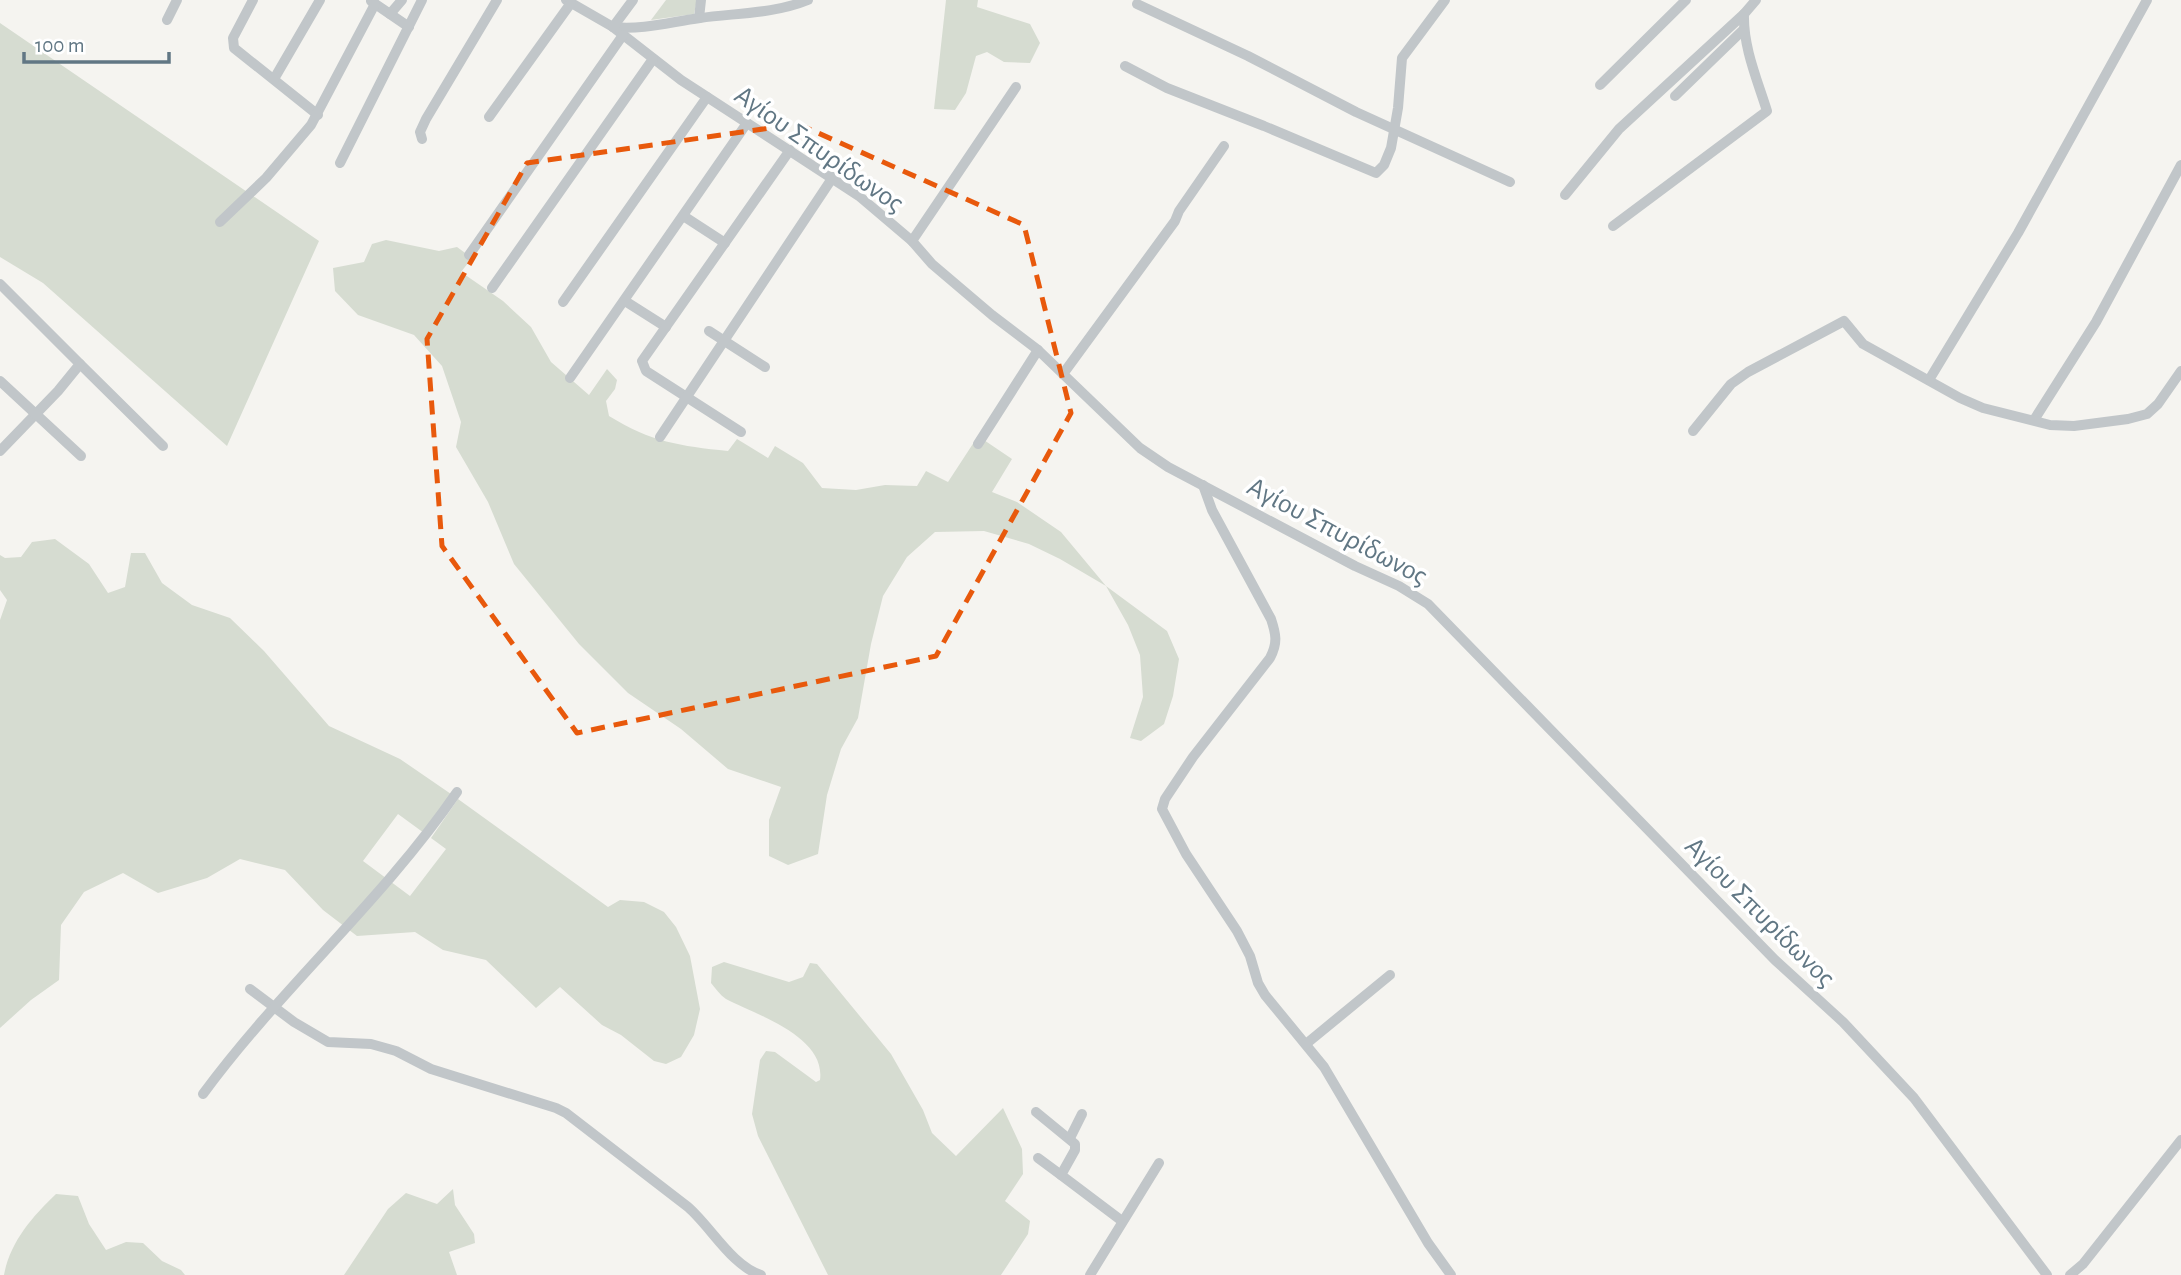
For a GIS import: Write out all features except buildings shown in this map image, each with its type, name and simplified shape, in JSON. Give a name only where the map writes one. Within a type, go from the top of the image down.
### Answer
[{"type":"street","points":[[167,20],[177,0]]},
{"type":"street","points":[[251,0],[232,44],[234,48],[318,115]]},
{"type":"street","points":[[274,79],[320,0]]},
{"type":"street","points":[[390,14],[402,0]]},
{"type":"street","points":[[340,163],[422,0]]},
{"type":"street","points":[[422,139],[420,132],[426,119],[497,0]]},
{"type":"street","points":[[613,27],[633,0]]},
{"type":"street","points":[[699,18],[701,0]]},
{"type":"street","points":[[613,27],[643,28],[699,18],[771,10],[808,0]]},
{"type":"street","points":[[1125,66],[1167,88],[1376,173],[1384,165],[1391,148],[1402,58],[1445,0]]},
{"type":"street","points":[[1600,85],[1686,0]]},
{"type":"street","points":[[1565,195],[1619,129],[1756,0]]},
{"type":"street","points":[[1929,380],[2018,233],[2147,0]]},
{"type":"street","points":[[220,222],[266,178],[318,115],[372,2],[409,27]]},
{"type":"street","points":[[489,117],[568,2]]},
{"type":"street","name":"Αγίου Σπυρίδωνος","points":[[568,2],[613,27],[707,97],[833,177],[876,209],[942,273],[1038,350],[1140,448],[1168,467],[1354,566],[1399,586],[1428,604],[1775,960],[1843,1022],[1914,1098],[2047,1275]]},
{"type":"street","points":[[1137,4],[1395,130],[1510,182]]},
{"type":"street","points":[[1613,226],[1768,111],[1743,30],[1744,13]]},
{"type":"street","points":[[469,255],[628,39],[643,28]]},
{"type":"street","points":[[1675,96],[1743,30]]},
{"type":"street","points":[[492,288],[653,59]]},
{"type":"street","points":[[912,241],[1016,87]]},
{"type":"street","points":[[563,302],[707,97]]},
{"type":"street","points":[[570,378],[747,123]]},
{"type":"street","points":[[1063,374],[1175,220],[1224,146]]},
{"type":"street","points":[[740,432],[646,371],[642,361],[790,150]]},
{"type":"street","points":[[2034,420],[2096,322],[2181,165]]},
{"type":"street","points":[[660,437],[833,177]]},
{"type":"street","points":[[685,216],[725,243]]},
{"type":"street","points":[[0,284],[163,446]]},
{"type":"street","points":[[625,301],[666,327]]},
{"type":"street","points":[[1693,431],[1731,384],[1748,372],[1844,321],[1863,344],[1983,408],[2050,425],[2074,426],[2147,414],[2158,404],[2181,371]]},
{"type":"street","points":[[709,331],[765,367]]},
{"type":"street","points":[[978,444],[1038,350]]},
{"type":"street","points":[[0,451],[80,364]]},
{"type":"street","points":[[0,381],[81,456]]},
{"type":"street","points":[[1203,485],[1212,510],[1271,619],[1276,636],[1275,649],[1193,757],[1165,799],[1162,808],[1186,854],[1237,932],[1250,956],[1261,989],[1306,1044],[1336,1087],[1417,1224],[1451,1275]]},
{"type":"street","points":[[203,1094],[273,1007],[404,863],[457,792]]},
{"type":"street","points":[[1306,1044],[1390,975]]},
{"type":"street","points":[[250,989],[328,1042],[371,1044],[396,1051],[430,1069],[566,1113],[688,1207],[706,1223],[743,1266],[761,1275]]},
{"type":"street","points":[[1037,1112],[1075,1144],[1075,1150],[1061,1175]]},
{"type":"street","points":[[1070,1138],[1082,1114]]},
{"type":"street","points":[[2070,1275],[2083,1264],[2181,1140]]},
{"type":"street","points":[[1038,1158],[1122,1221]]},
{"type":"street","points":[[1090,1275],[1159,1163]]},
{"type":"highlighted area","points":[[798,124],[1024,225],[1071,413],[936,656],[577,733],[442,546],[427,339],[527,163]]},
{"type":"shaded area","points":[[666,0],[697,0],[694,14],[651,20]]},
{"type":"shaded area","points":[[946,0],[978,0],[977,7],[1030,24],[1040,43],[1030,63],[1004,62],[987,52],[976,56],[966,93],[955,110],[934,109]]},
{"type":"shaded area","points":[[0,23],[319,241],[227,446],[43,283],[0,257]]},
{"type":"shaded area","points":[[386,240],[439,251],[457,247],[472,258],[461,272],[503,301],[531,327],[551,362],[589,395],[607,369],[617,380],[615,389],[606,401],[609,416],[652,437],[680,445],[728,451],[737,439],[768,458],[775,446],[803,463],[822,488],[856,490],[885,485],[917,486],[926,471],[948,482],[978,436],[1012,459],[992,492],[1017,502],[1061,532],[1106,586],[1029,544],[984,531],[935,532],[907,557],[883,596],[871,644],[858,718],[841,749],[827,795],[818,854],[788,865],[769,856],[769,820],[781,787],[728,769],[681,729],[628,693],[579,644],[514,564],[488,502],[456,447],[461,422],[442,366],[414,335],[358,315],[335,291],[333,268],[364,262],[372,244]]},
{"type":"shaded area","points":[[55,539],[89,564],[108,593],[125,587],[131,553],[145,553],[162,583],[192,605],[230,618],[264,651],[329,726],[400,759],[451,794],[424,833],[398,814],[363,861],[410,896],[446,849],[431,838],[458,799],[608,907],[620,900],[644,902],[664,912],[676,927],[690,956],[700,1009],[694,1035],[681,1057],[666,1064],[654,1061],[621,1035],[602,1025],[560,987],[536,1008],[486,960],[443,950],[415,932],[357,936],[323,910],[285,870],[240,859],[207,878],[158,893],[123,873],[84,892],[61,925],[59,980],[31,1000],[0,1028],[0,620],[7,600],[0,590],[0,555],[5,558],[21,557],[32,542]]},
{"type":"shaded area","points":[[1106,586],[1167,631],[1179,659],[1173,696],[1164,724],[1141,741],[1130,738],[1143,697],[1140,655],[1128,625]]},
{"type":"shaded area","points":[[724,962],[789,982],[803,977],[810,963],[817,964],[891,1054],[923,1110],[932,1133],[956,1156],[1003,1108],[1022,1149],[1023,1174],[1005,1201],[1030,1221],[1028,1234],[1001,1275],[828,1275],[758,1136],[752,1114],[760,1060],[766,1051],[775,1052],[816,1082],[820,1080],[819,1065],[812,1051],[801,1039],[720,994],[711,983],[712,967]]},
{"type":"shaded area","points":[[453,1189],[455,1205],[474,1234],[475,1243],[449,1252],[457,1275],[344,1275],[388,1209],[406,1193],[437,1204]]},
{"type":"shaded area","points":[[56,1194],[78,1196],[89,1224],[106,1250],[126,1242],[143,1243],[162,1261],[181,1270],[185,1275],[4,1275],[11,1252],[23,1231]]}]
